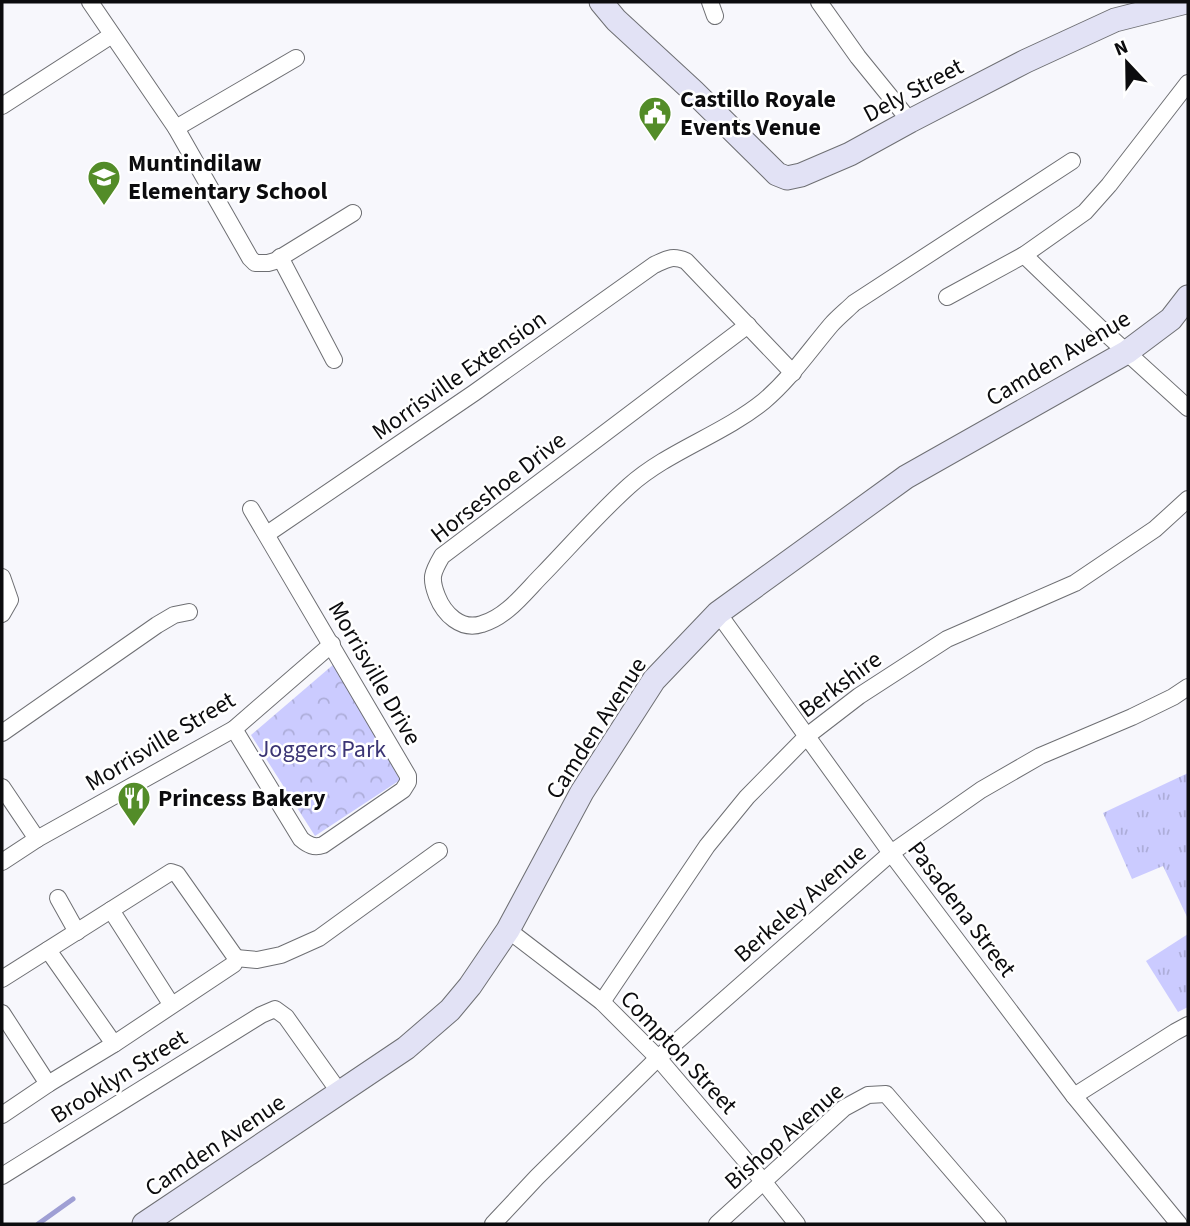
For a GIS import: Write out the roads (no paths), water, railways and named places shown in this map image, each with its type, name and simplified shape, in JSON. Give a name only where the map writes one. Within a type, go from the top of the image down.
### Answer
[{"type":"street","points":[[90,2],[176,128],[255,263],[268,263],[280,257],[353,213]]},
{"type":"street","name":"Dely Street","points":[[601,2],[616,20],[777,174],[787,178],[801,175],[850,154],[1026,61],[1115,20],[1186,2]]},
{"type":"street","points":[[819,2],[858,57],[910,121]]},
{"type":"street","points":[[2,106],[112,35]]},
{"type":"street","points":[[176,128],[296,58]]},
{"type":"street","points":[[947,297],[1024,255],[1085,212],[1188,83]]},
{"type":"street","name":"Horseshoe Drive","points":[[748,325],[442,556],[434,570],[432,582],[441,606],[452,618],[467,626],[476,626],[510,608],[629,486],[651,468],[732,424],[764,400],[793,373],[833,323],[854,303],[1072,161]]},
{"type":"street","points":[[1024,255],[1188,408]]},
{"type":"street","points":[[280,257],[334,360]]},
{"type":"street","name":"Morrisville Extension","points":[[267,534],[474,393],[654,265],[669,258],[678,257],[686,261],[748,325]]},
{"type":"street","name":"Camden Avenue","points":[[144,1224],[406,1048],[450,1010],[470,986],[508,930],[582,792],[654,680],[718,613],[906,477],[1127,352],[1171,319],[1188,298]]},
{"type":"street","points":[[748,325],[793,373]]},
{"type":"street","name":"Berkshire","points":[[602,1002],[707,846],[747,797],[807,736],[859,696],[947,639],[1075,583],[1155,529],[1188,499]]},
{"type":"street","name":"Morrisville Drive","points":[[234,729],[301,839],[307,844],[317,847],[323,845],[403,790],[408,782],[408,776],[251,509]]},
{"type":"street","points":[[2,577],[10,600],[2,614]]},
{"type":"street","points":[[2,733],[157,625],[174,615],[189,612]]},
{"type":"street","name":"Pasadena Street","points":[[718,613],[891,853],[1074,1096],[1179,1224]]},
{"type":"street","name":"Morrisville Street","points":[[2,862],[37,839],[234,729],[331,643]]},
{"type":"street","name":"Berkeley Avenue","points":[[493,1224],[658,1058],[891,853],[981,790],[1040,756],[1132,717],[1188,687]]},
{"type":"street","points":[[2,787],[37,839]]},
{"type":"street","points":[[2,979],[166,873],[174,872],[236,958],[257,960],[281,955],[319,938],[439,850]]},
{"type":"street","points":[[58,898],[77,932]]},
{"type":"street","points":[[111,910],[171,1004]]},
{"type":"street","name":"Compton Street","points":[[508,930],[602,1002],[658,1058],[797,1224]]},
{"type":"street","points":[[48,950],[114,1044]]},
{"type":"street","points":[[2,1115],[234,964],[236,958]]},
{"type":"street","name":"Brooklyn Street","points":[[2,1176],[261,1015],[275,1009],[286,1017],[340,1093]]},
{"type":"street","points":[[2,1013],[48,1084]]},
{"type":"street","points":[[1074,1096],[1188,1025]]},
{"type":"street","name":"Bishop Avenue","points":[[717,1224],[844,1108],[868,1095],[886,1094],[998,1224]]},
{"type":"waterway","points":[[38,1224],[73,1199]]},
{"type":"place","name":"Castillo Royale Events Venue","points":[[655,143]]},
{"type":"place","name":"Muntindilaw Elementary School","points":[[104,207]]},
{"type":"place","name":"Princess Bakery","points":[[134,828]]},
{"type":"park label","name":"Joggers Park","points":[[322,749]]}]
